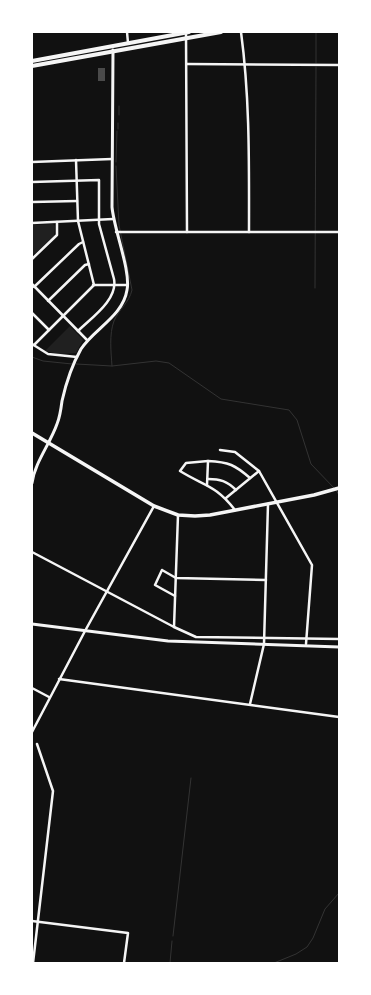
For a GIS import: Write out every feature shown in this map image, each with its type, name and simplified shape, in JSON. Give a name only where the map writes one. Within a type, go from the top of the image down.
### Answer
[{"type":"highway","points":[[32,61],[187,32]]},
{"type":"highway","points":[[32,66],[221,32]]},
{"type":"main road","points":[[32,433],[154,506],[178,515],[195,516],[236,510],[277,503],[339,488]]},
{"type":"street","points":[[127,32],[128,43]]},
{"type":"street","points":[[187,32],[187,232]]},
{"type":"street","points":[[241,32],[246,64],[249,130],[249,232]]},
{"type":"street","points":[[32,483],[35,472],[58,422],[65,389],[76,358],[87,340],[119,308],[126,297],[128,285],[113,219],[113,46]]},
{"type":"street","points":[[187,64],[339,65]]},
{"type":"street","points":[[32,162],[112,159]]},
{"type":"street","points":[[76,160],[78,221],[93,285]]},
{"type":"street","points":[[32,182],[99,180],[99,220],[114,285],[113,293],[78,331]]},
{"type":"street","points":[[32,202],[77,201]]},
{"type":"street","points":[[32,223],[113,219]]},
{"type":"street","points":[[33,257],[57,235],[57,222]]},
{"type":"street","points":[[116,232],[339,232]]},
{"type":"street","points":[[83,242],[33,285],[87,340]]},
{"type":"street","points":[[48,301],[85,265],[89,264]]},
{"type":"street","points":[[76,358],[48,354],[33,344],[49,330],[93,285],[128,285]]},
{"type":"street","points":[[32,313],[49,330]]},
{"type":"street","points":[[220,450],[235,452],[259,471],[312,565],[308,638],[306,644]]},
{"type":"street","points":[[207,485],[208,462]]},
{"type":"street","points":[[236,510],[226,498],[207,485],[180,471],[186,463],[222,462],[236,466],[250,478]]},
{"type":"street","points":[[226,498],[259,471]]},
{"type":"street","points":[[208,479],[220,479],[230,484],[236,490]]},
{"type":"street","points":[[250,704],[264,644],[268,504]]},
{"type":"street","points":[[32,732],[49,697],[154,506]]},
{"type":"street","points":[[174,627],[178,515]]},
{"type":"street","points":[[32,552],[107,590],[174,627],[196,636],[339,639]]},
{"type":"street","points":[[175,596],[155,585],[162,570],[176,578],[266,580]]},
{"type":"street","points":[[32,624],[168,641],[339,646]]},
{"type":"street","points":[[59,679],[339,717]]},
{"type":"street","points":[[32,688],[49,697]]},
{"type":"street","points":[[33,963],[53,791],[37,744]]},
{"type":"street","points":[[32,921],[128,933],[124,963]]},
{"type":"shaded area","points":[[53,224],[55,226],[54,236],[33,254],[32,225]]},
{"type":"shaded area","points":[[70,326],[83,340],[76,353],[59,354],[45,351]]},
{"type":"building","points":[[98,68],[105,68],[105,81],[98,81]]},
{"type":"waterway","points":[[316,32],[316,63]]},
{"type":"waterway","points":[[315,288],[316,67]]},
{"type":"waterway","points":[[119,106],[119,115]]},
{"type":"waterway","points":[[118,123],[118,129]]},
{"type":"waterway","points":[[116,162],[117,131]]},
{"type":"waterway","points":[[112,366],[112,326],[116,317],[129,299],[132,290],[119,225],[116,166]]},
{"type":"waterway","points":[[32,357],[43,361],[72,364]]},
{"type":"waterway","points":[[76,364],[112,366],[156,361],[169,363],[221,399],[289,410],[297,420],[311,464],[334,488]]},
{"type":"waterway","points":[[336,490],[339,495]]},
{"type":"waterway","points":[[173,936],[191,778]]},
{"type":"waterway","points":[[274,963],[296,954],[307,947],[313,938],[325,909],[339,893]]},
{"type":"waterway","points":[[170,963],[172,941]]}]
